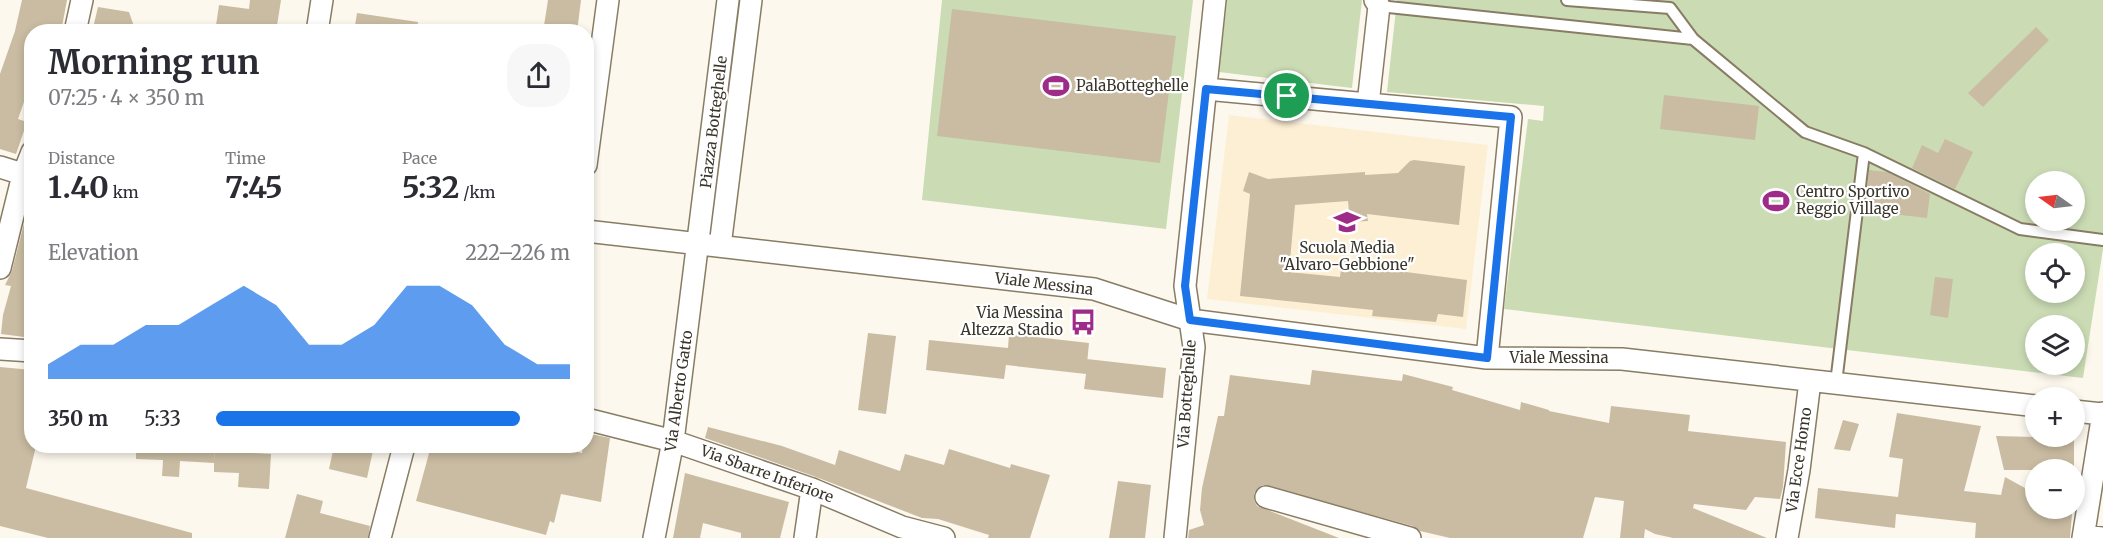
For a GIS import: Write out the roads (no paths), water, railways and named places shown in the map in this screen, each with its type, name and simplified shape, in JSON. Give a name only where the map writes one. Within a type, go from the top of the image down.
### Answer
[{"type":"street","points":[[77,24],[82,0]]},
{"type":"street","points":[[318,24],[322,0]]},
{"type":"street","points":[[594,76],[608,0]]},
{"type":"street","name":"Piazza Botteghelle","points":[[710,245],[728,0]]},
{"type":"street","points":[[710,245],[751,0]]},
{"type":"street","name":"Via Botteghelle","points":[[1175,538],[1194,347],[1185,286],[1215,0]]},
{"type":"street","points":[[1368,104],[1377,3]]},
{"type":"street","points":[[1206,89],[1511,117],[1487,358]]},
{"type":"street","points":[[0,167],[24,175]]},
{"type":"street","points":[[0,268],[24,186]]},
{"type":"street","name":"Viale Messina","points":[[594,232],[1094,290],[1190,320],[1487,358],[1622,359],[2025,405]]},
{"type":"street","name":"Via Alberto Gatto","points":[[654,538],[710,245]]},
{"type":"street","points":[[0,349],[24,350]]},
{"type":"street","name":"Via Ecce Homo","points":[[1787,538],[1799,470],[1810,381]]},
{"type":"street","points":[[2085,412],[2103,414],[2090,537]]},
{"type":"street","name":"Via Sbarre Inferiore","points":[[594,421],[673,441],[812,489],[902,527],[944,538]]},
{"type":"street","points":[[380,538],[402,453]]},
{"type":"street","points":[[805,538],[812,489]]},
{"type":"street","points":[[1266,497],[1410,538]]},
{"type":"lane","points":[[1567,0],[1671,8],[1693,39],[1804,132],[1864,153],[2020,229],[2103,240]]},
{"type":"lane","points":[[1377,3],[1693,39]]},
{"type":"lane","points":[[1836,383],[1864,153]]},
{"type":"place","name":"PalaBotteghelle","points":[[1056,86]]},
{"type":"place","name":"Centro Sportivo Reggio Village","points":[[1776,201]]},
{"type":"place","name":"Scuola Media \"Alvaro-Gebbione\"","points":[[1347,222]]},
{"type":"place","name":"Via Messina Altezza Stadio","points":[[1083,322]]}]
